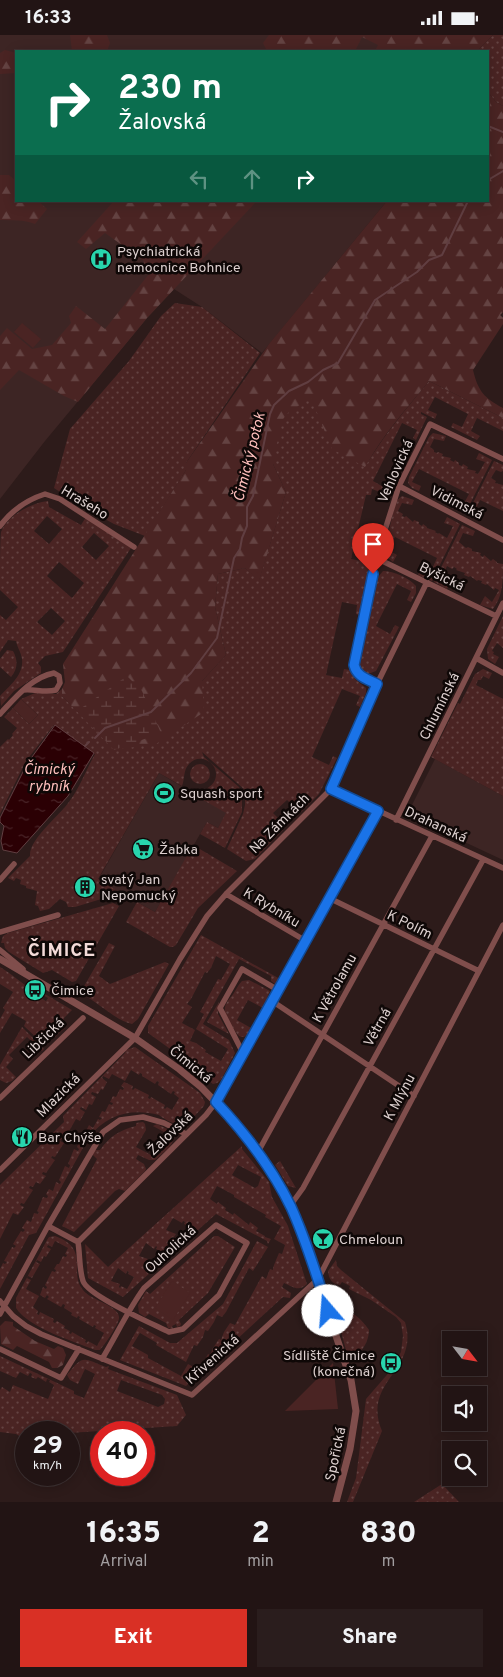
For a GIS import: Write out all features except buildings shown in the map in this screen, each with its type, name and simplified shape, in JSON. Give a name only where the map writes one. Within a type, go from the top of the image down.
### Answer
[{"type":"street","name":"Vehlovická","points":[[377,684],[361,677],[356,672],[354,665],[376,558],[399,486],[430,424],[503,459]]},
{"type":"street","name":"Vidimská","points":[[399,486],[503,540]]},
{"type":"street","name":"Hrašeho","points":[[0,526],[6,517],[21,504],[45,495],[60,499],[134,547]]},
{"type":"street","name":"Byšická","points":[[376,558],[496,616]]},
{"type":"street","name":"Na Zámkách","points":[[134,1038],[202,923],[226,894],[331,789],[377,684],[427,583]]},
{"type":"street","name":"Chlumínská","points":[[396,820],[503,603]]},
{"type":"street","points":[[476,658],[503,673]]},
{"type":"street","points":[[0,714],[24,689],[45,675],[54,673],[59,676],[60,683],[56,690],[48,692],[24,689]]},
{"type":"street","name":"Drahanská","points":[[331,789],[503,869]]},
{"type":"street","name":"Žalovská","points":[[78,1242],[206,1115],[216,1102],[378,811]]},
{"type":"street","name":"K Větrolamu","points":[[258,1152],[432,836]]},
{"type":"street","name":"Větrná","points":[[290,1206],[303,1188],[483,860]]},
{"type":"street","points":[[0,880],[14,865]]},
{"type":"street","name":"K Rybníku","points":[[226,894],[306,941]]},
{"type":"street","name":"K Polím","points":[[330,898],[479,971]]},
{"type":"street","points":[[1,932],[58,915]]},
{"type":"street","name":"K Mlýnu","points":[[318,1279],[503,925]]},
{"type":"street","name":"Čimická","points":[[0,949],[34,979]]},
{"type":"street","name":"Čimická","points":[[0,959],[134,1038],[179,1069],[216,1102],[258,1152],[290,1206],[318,1279],[351,1380],[356,1411]]},
{"type":"street","points":[[243,1053],[223,1016],[220,1008],[223,1001],[242,969],[278,990]]},
{"type":"street","points":[[272,1001],[414,1096]]},
{"type":"street","name":"Libčická","points":[[2,1095],[82,1018]]},
{"type":"street","name":"Mlazická","points":[[0,1170],[134,1038]]},
{"type":"street","points":[[0,1088],[2,1095]]},
{"type":"street","points":[[0,1314],[2,1304],[98,1137],[108,1127],[120,1120],[143,1117],[164,1123],[186,1134]]},
{"type":"street","name":"Ouholická","points":[[216,1225],[247,1243],[219,1295],[183,1329],[169,1333],[129,1312],[144,1288],[216,1225]]},
{"type":"street","points":[[48,1226],[78,1242],[83,1281],[88,1288],[129,1312],[102,1359]]},
{"type":"street","name":"Křivenická","points":[[2,1304],[26,1326],[192,1395],[318,1279]]},
{"type":"street","points":[[0,1349],[61,1378],[79,1349]]},
{"type":"street","name":"Spořická","points":[[336,1502],[350,1449],[356,1411]]},
{"type":"shaded area","name":"Psychiatrická nemocnice Bohnice","points":[[0,35],[461,35],[441,50],[15,50],[15,202],[386,202],[262,353],[202,307],[174,289],[148,317],[45,441],[0,499]]},
{"type":"shaded area","points":[[435,759],[503,796],[503,860],[411,817],[410,809]]},
{"type":"shaded area","points":[[159,773],[227,813],[218,828],[207,822],[155,912],[98,880]]},
{"type":"green space","points":[[70,35],[107,35],[110,43],[107,50],[72,50]]},
{"type":"green space","points":[[269,35],[493,35],[478,50],[376,50],[378,45],[362,37],[356,50],[266,50],[263,43]]},
{"type":"green space","points":[[493,35],[503,35],[503,106],[496,102],[489,93],[489,50],[478,50]]},
{"type":"green space","points":[[5,50],[15,53],[15,73],[0,74],[0,53]]},
{"type":"green space","points":[[489,93],[496,102],[503,106],[503,312],[500,315],[503,318],[503,324],[473,370],[477,383],[486,397],[503,408],[503,418],[429,381],[403,412],[365,467],[332,449],[311,398],[289,412],[282,420],[273,464],[286,492],[259,581],[245,568],[218,574],[215,607],[226,655],[202,681],[204,712],[156,744],[114,750],[62,696],[65,682],[63,664],[186,470],[186,463],[269,344],[386,202],[489,202]]},
{"type":"green space","points":[[0,175],[9,175],[15,180],[15,202],[39,202],[47,209],[35,224],[31,222],[0,220]]},
{"type":"green space","points":[[113,202],[256,202],[147,318],[78,402],[19,370],[0,390],[0,336],[7,328],[32,349],[52,345],[71,323],[69,316],[76,306],[105,329],[149,274],[143,260],[105,233],[86,249],[77,242]]},
{"type":"green space","points":[[488,202],[503,312],[500,315],[503,318],[437,341],[365,467],[403,412],[429,381],[503,418],[503,431],[477,418],[471,431],[480,436],[477,440],[451,427],[453,423],[462,427],[468,414],[435,397],[428,410],[437,414],[435,419],[421,412],[421,414],[427,417],[416,440],[413,438],[417,430],[402,423],[373,481],[387,489],[392,480],[394,481],[388,495],[372,489],[371,495],[366,495],[351,559],[367,562],[370,553],[372,554],[359,615],[356,614],[357,605],[342,602],[326,675],[342,678],[344,669],[350,670],[356,680],[366,688],[366,693],[360,707],[356,705],[360,696],[342,689],[312,757],[329,765],[333,756],[337,758],[319,794],[301,812],[287,800],[273,813],[282,822],[279,825],[283,830],[255,859],[246,861],[227,849],[243,814],[245,790],[202,752],[204,757],[239,787],[242,794],[242,812],[225,848],[200,834],[207,822],[218,828],[226,813],[198,797],[214,782],[216,774],[212,764],[208,761],[204,759],[194,760],[186,769],[182,786],[159,773],[98,879],[121,893],[75,907],[68,907],[66,902],[60,899],[49,909],[40,911],[38,906],[35,905],[37,891],[20,884],[21,880],[16,878],[14,881],[8,878],[30,856],[31,849],[40,834],[67,805],[95,754],[54,725],[26,761],[0,814],[0,747],[9,740],[17,728],[4,717],[13,708],[29,724],[38,715],[21,699],[35,693],[56,694],[62,689],[62,696],[77,711],[202,681],[226,655],[215,607],[218,574],[245,568],[259,580],[286,492],[273,464],[271,394]]},
{"type":"green space","points":[[175,303],[202,307],[260,353],[186,463],[186,470],[145,536],[114,524],[94,513],[96,508],[91,505],[87,510],[54,488],[70,429],[129,361],[161,316]]},
{"type":"green space","points":[[22,323],[41,339],[33,348],[14,332]]},
{"type":"green space","points":[[433,433],[446,436],[444,441],[434,439],[430,447],[434,452],[451,458],[450,460],[454,462],[455,460],[459,465],[462,466],[463,464],[468,467],[467,469],[476,471],[475,473],[478,474],[485,462],[476,459],[479,453],[492,460],[465,514],[452,508],[454,503],[462,507],[469,494],[419,469],[412,482],[421,486],[419,491],[412,488],[408,483],[409,477],[429,437]]},
{"type":"green space","points":[[494,461],[503,465],[503,471],[496,470],[491,478],[496,481],[495,483],[503,485],[503,511],[480,500],[474,513],[482,517],[480,522],[467,515]]},
{"type":"green space","points":[[402,496],[414,500],[412,505],[402,503],[398,511],[403,514],[402,516],[406,516],[413,522],[414,520],[419,522],[422,526],[423,524],[447,538],[453,526],[444,523],[447,517],[460,524],[432,581],[418,575],[422,567],[431,571],[437,558],[395,537],[388,550],[397,555],[393,562],[385,556],[384,551],[396,501]]},
{"type":"green space","points":[[48,501],[49,507],[81,525],[86,517],[131,548],[63,652],[45,656],[38,663],[41,667],[41,673],[14,691],[1,706],[0,696],[21,670],[22,659],[16,641],[8,640],[0,652],[0,615],[6,620],[18,607],[0,590],[1,532],[14,515],[41,502]],"holes":[[[47,516],[62,529],[49,544],[34,531]],[[94,533],[109,546],[96,560],[82,547]],[[59,562],[84,583],[72,598],[47,576]],[[51,608],[65,621],[52,635],[37,622]]]},
{"type":"green space","points":[[462,525],[475,531],[473,536],[463,533],[459,542],[466,548],[472,549],[472,551],[481,553],[480,555],[483,557],[484,555],[491,561],[493,559],[497,563],[503,564],[501,594],[493,609],[480,605],[485,596],[492,602],[499,590],[495,588],[494,590],[487,584],[481,583],[482,581],[477,581],[470,576],[464,575],[465,573],[456,570],[454,567],[452,569],[447,566],[443,575],[451,581],[447,589],[434,582]]},
{"type":"green space","points":[[383,571],[409,580],[416,586],[416,593],[411,602],[407,600],[411,591],[397,584],[376,626],[390,634],[395,625],[399,627],[376,671],[368,674],[361,670],[360,664],[378,577]]},
{"type":"green space","points":[[503,616],[503,648],[497,643],[492,651],[494,652],[493,654],[499,657],[495,664],[488,659],[487,649]]},
{"type":"green space","points":[[7,650],[13,651],[16,658],[16,668],[11,677],[0,667],[0,659]]},
{"type":"green space","points":[[483,669],[492,673],[489,679],[483,676],[476,685],[503,699],[503,796],[431,757],[475,674]]},
{"type":"green space","points":[[127,676],[142,691],[161,733],[114,750],[77,711]]},
{"type":"green space","points":[[21,699],[38,715],[29,724],[13,708]]},
{"type":"green space","points":[[196,764],[204,764],[210,770],[210,778],[204,784],[196,784],[190,778],[190,770]]},
{"type":"green space","points":[[193,845],[237,871],[198,908],[176,945],[170,947],[126,922],[137,902],[155,912]]},
{"type":"green space","points":[[113,903],[119,906],[76,981],[72,982],[52,970],[43,973],[9,952],[5,948],[4,943],[1,943],[3,936],[8,933]]},
{"type":"green space","points":[[201,935],[280,979],[275,984],[271,981],[271,976],[239,959],[203,1024],[229,1040],[235,1053],[221,1080],[217,1083],[213,1084],[183,1061],[180,1056],[148,1033],[148,1026]],"holes":[[[216,956],[230,964],[221,980],[218,979],[200,1012],[204,1014],[196,1029],[228,1049],[221,1061],[205,1052],[206,1050],[196,1043],[190,1041],[195,1030],[182,1023],[192,1007],[187,1004],[205,972],[207,973],[211,968]]]},
{"type":"green space","points":[[109,943],[115,946],[99,976],[110,984],[165,962],[169,964],[138,1019],[132,1024],[115,1016],[87,997],[88,991],[83,988]]},
{"type":"green space","points":[[0,967],[32,990],[32,993],[46,1001],[48,998],[39,993],[40,991],[72,1010],[64,1018],[63,1024],[65,1028],[55,1037],[51,1036],[43,1044],[24,1026],[26,1021],[12,1013],[0,1033],[0,1019],[5,1010],[3,1008],[13,992],[0,984]]},
{"type":"green space","points":[[249,980],[270,991],[263,1008],[248,1000],[237,1020],[251,1028],[247,1035],[242,1037],[237,1034],[228,1020],[225,1008],[240,983]]},
{"type":"green space","points":[[219,1002],[218,1014],[229,1034],[207,1022]]},
{"type":"green space","points":[[22,1027],[44,1049],[42,1051],[27,1037],[9,1055],[13,1059],[6,1067],[16,1077],[6,1083],[0,1080],[0,1065]]},
{"type":"green space","points":[[135,1047],[200,1093],[205,1102],[204,1106],[185,1126],[178,1125],[159,1115],[139,1112],[112,1118],[96,1129],[89,1137],[36,1233],[29,1235],[0,1289],[0,1269],[3,1263],[7,1262],[4,1261],[12,1247],[16,1246],[13,1244],[21,1231],[25,1230],[22,1228],[27,1220],[31,1222],[34,1213],[38,1214],[39,1212],[37,1211],[43,1197],[47,1198],[46,1194],[49,1189],[53,1191],[56,1182],[60,1184],[59,1180],[65,1166],[69,1168],[70,1165],[68,1164],[74,1149],[78,1151],[79,1149],[77,1147],[83,1133],[87,1135],[88,1132],[86,1131],[89,1125],[93,1128],[98,1119],[102,1118],[99,1117],[102,1111],[105,1112],[109,1104],[112,1105],[113,1103],[110,1102],[113,1096],[116,1097],[120,1089],[123,1090],[124,1088],[121,1086],[124,1082],[133,1086],[133,1090],[135,1088],[149,1095],[148,1098],[150,1099],[151,1097],[165,1105],[165,1109],[167,1107],[172,1110],[179,1098],[174,1094],[175,1092],[173,1091],[171,1094],[158,1085],[159,1082],[157,1081],[155,1084],[142,1076],[142,1074],[140,1073],[139,1075],[131,1070],[125,1081],[112,1074],[109,1079],[103,1076],[102,1078],[107,1082],[103,1090],[101,1089],[98,1094],[92,1092],[91,1094],[96,1097],[92,1105],[89,1104],[86,1110],[81,1107],[80,1109],[85,1112],[80,1121],[76,1119],[64,1140],[61,1139],[60,1141],[64,1143],[55,1157],[52,1156],[51,1158],[55,1160],[46,1173],[43,1172],[42,1174],[46,1176],[40,1184],[36,1182],[33,1187],[30,1186],[29,1188],[33,1190],[24,1204],[21,1203],[20,1205],[24,1207],[18,1215],[13,1213],[0,1239],[0,1185],[64,1122],[63,1116],[126,1050]]},
{"type":"green space","points":[[143,1122],[146,1130],[136,1147],[151,1155],[164,1132],[153,1126],[157,1124],[173,1132],[172,1144],[155,1160],[149,1160],[138,1155],[136,1159],[144,1164],[145,1171],[125,1191],[119,1189],[115,1191],[74,1232],[62,1226],[97,1159],[92,1154],[94,1150],[100,1150],[116,1134],[136,1126],[136,1123]]},
{"type":"green space","points":[[242,1146],[242,1149],[269,1182],[272,1197],[288,1226],[307,1284],[299,1288],[284,1283],[282,1287],[291,1293],[290,1298],[283,1297],[186,1386],[120,1360],[139,1326],[170,1343],[177,1343],[223,1304],[257,1241],[268,1247],[253,1271],[249,1268],[226,1312],[222,1317],[217,1315],[208,1331],[205,1330],[203,1337],[197,1346],[194,1345],[186,1362],[156,1345],[157,1343],[140,1333],[132,1346],[148,1355],[148,1358],[181,1376],[188,1364],[199,1370],[219,1339],[221,1340],[230,1323],[235,1325],[262,1276],[266,1279],[270,1269],[273,1270],[279,1253],[282,1254],[285,1245],[274,1239],[281,1226],[217,1186],[210,1199],[217,1204],[218,1202],[226,1208],[225,1210],[233,1215],[234,1213],[249,1225],[250,1222],[258,1228],[256,1231],[271,1239],[268,1244],[267,1241],[216,1214],[123,1297],[88,1278],[85,1244],[108,1267]],"holes":[[[238,1165],[261,1177],[258,1186],[255,1188],[232,1175]],[[173,1218],[182,1223],[183,1221],[185,1222],[184,1224],[190,1227],[183,1239],[177,1236],[176,1238],[174,1237],[176,1234],[166,1230]],[[146,1243],[154,1249],[156,1246],[156,1249],[162,1252],[155,1264],[149,1261],[148,1263],[146,1262],[148,1259],[139,1256]],[[118,1268],[126,1274],[127,1271],[129,1272],[128,1274],[134,1277],[127,1289],[121,1286],[120,1288],[120,1284],[111,1281]]]},
{"type":"green space","points":[[280,1161],[296,1188],[288,1186],[275,1165]]},
{"type":"green space","points":[[55,1236],[66,1241],[72,1247],[76,1254],[77,1276],[83,1290],[91,1297],[114,1309],[119,1317],[117,1324],[100,1350],[95,1350],[41,1328],[22,1315],[16,1308],[16,1298],[49,1237]],"holes":[[[55,1241],[68,1248],[65,1254],[67,1255],[66,1257],[63,1256],[54,1269],[56,1270],[55,1272],[52,1271],[45,1285],[47,1287],[46,1289],[43,1287],[40,1295],[45,1298],[47,1295],[49,1297],[47,1299],[61,1307],[63,1304],[65,1305],[64,1308],[72,1313],[71,1315],[77,1318],[78,1316],[80,1317],[79,1319],[93,1327],[94,1325],[96,1326],[95,1328],[104,1333],[97,1346],[88,1341],[87,1343],[85,1342],[86,1340],[72,1332],[71,1334],[69,1333],[70,1331],[64,1328],[65,1326],[57,1321],[53,1322],[54,1319],[40,1312],[39,1315],[37,1314],[38,1311],[33,1307],[39,1296],[26,1289],[31,1280],[27,1278],[28,1276],[32,1278],[40,1264],[36,1262],[37,1260],[41,1262],[51,1249],[47,1247],[48,1245],[52,1247]]]},
{"type":"green space","points":[[214,1236],[218,1236],[235,1247],[208,1293],[179,1320],[180,1326],[177,1327],[176,1324],[172,1326],[173,1329],[168,1328],[166,1323],[149,1314],[145,1317],[139,1313],[138,1305],[146,1291],[150,1294]]},
{"type":"green space","points":[[336,1260],[337,1266],[341,1270],[405,1322],[407,1339],[405,1353],[384,1387],[379,1400],[378,1414],[382,1431],[353,1502],[347,1502],[356,1478],[366,1399],[392,1369],[401,1352],[403,1336],[401,1323],[396,1317],[371,1300],[349,1289],[350,1286],[342,1282],[340,1285],[331,1281],[328,1271]]},
{"type":"green space","points":[[172,1281],[190,1293],[173,1320],[155,1308]]},
{"type":"green space","points":[[343,1309],[358,1317],[369,1330],[365,1345],[357,1354],[353,1355],[346,1350],[337,1317]]},
{"type":"green space","points":[[5,1321],[13,1322],[13,1326],[35,1341],[54,1349],[58,1346],[63,1348],[66,1355],[63,1365],[52,1368],[49,1362],[17,1346],[13,1350],[1,1344],[0,1326]]},
{"type":"green space","points":[[0,1356],[74,1391],[74,1394],[84,1398],[95,1374],[85,1369],[78,1384],[70,1380],[67,1375],[80,1361],[88,1360],[106,1367],[109,1366],[108,1369],[177,1395],[186,1415],[177,1426],[155,1427],[155,1421],[90,1421],[90,1432],[80,1432],[80,1421],[15,1421],[15,1434],[0,1432],[0,1390],[2,1387],[10,1392],[13,1385],[48,1399],[54,1385],[49,1382],[50,1380],[47,1379],[46,1382],[38,1377],[36,1379],[31,1377],[32,1374],[30,1373],[28,1376],[20,1372],[16,1378],[0,1371]],"holes":[[[121,1380],[162,1395],[165,1399],[164,1404],[158,1407],[117,1391]]]},
{"type":"green space","points":[[333,1363],[338,1409],[285,1411]]},
{"type":"green space","points":[[442,1484],[459,1502],[414,1502]]},
{"type":"water","name":"Čimický rybník","points":[[55,725],[94,753],[68,796],[17,853],[3,850],[1,841],[4,826],[0,822],[0,818],[27,764]]},
{"type":"waterway","points":[[489,126],[503,132]]},
{"type":"waterway","name":"Čimický potok","points":[[489,179],[503,171]]},
{"type":"waterway","name":"Čimický potok","points":[[95,738],[105,728],[151,712],[191,673],[217,638],[234,558],[240,549],[247,526],[247,507],[253,496],[270,414],[274,405],[289,391],[308,382],[323,370],[338,363],[375,300],[417,272],[429,260],[442,255],[468,202]]},
{"type":"waterway","name":"Čimický potok","points":[[85,746],[89,742]]},
{"type":"place","name":"Psychiatrická nemocnice Bohnice","points":[[101,259]]},
{"type":"place","name":"Squash sport","points":[[164,793]]},
{"type":"place","name":"Žabka","points":[[143,849]]},
{"type":"place","name":"svatý Jan Nepomucký","points":[[85,887]]},
{"type":"place","name":"Čimice","points":[[35,990]]},
{"type":"place","name":"Bar Chýše","points":[[22,1137]]},
{"type":"place","name":"Chmeloun","points":[[323,1239]]},
{"type":"place","name":"Sídliště Čimice (konečná)","points":[[391,1363]]},
{"type":"district","name":"ČIMICE","points":[[62,949]]},
{"type":"route","points":[[328,1311],[290,1206],[258,1152],[216,1102],[378,811],[331,789],[377,684],[361,677],[356,672],[354,665],[373,574]]}]
